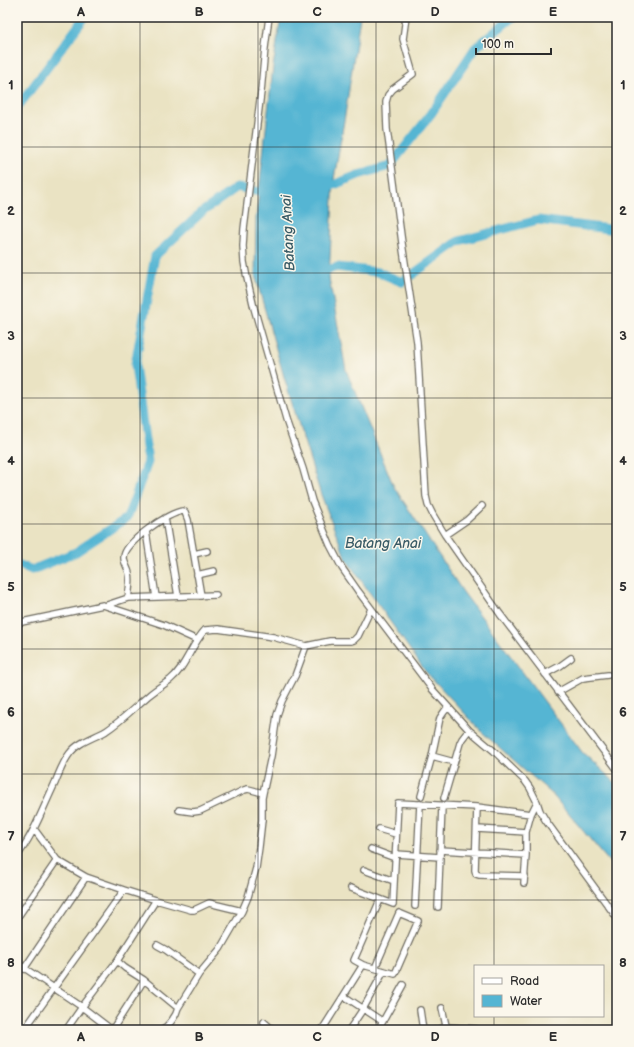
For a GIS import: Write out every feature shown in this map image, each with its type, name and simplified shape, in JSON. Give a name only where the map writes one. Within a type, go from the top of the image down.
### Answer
[{"type":"street","points":[[269,17],[243,246],[244,262],[246,278],[276,388],[312,501],[330,546],[342,568],[371,608],[432,689],[448,707],[469,730],[494,751],[525,781],[546,821],[617,918]]},
{"type":"street","points":[[406,17],[403,43],[413,74],[388,95],[387,129],[418,342],[426,496],[433,515],[445,535],[500,614],[617,769]]},
{"type":"street","points":[[445,535],[467,520],[482,506]]},
{"type":"street","points":[[128,598],[130,573],[124,558],[125,552],[130,544],[146,531],[178,511],[185,512],[188,520],[201,596]]},
{"type":"street","points":[[165,518],[178,596]]},
{"type":"street","points":[[146,531],[156,597]]},
{"type":"street","points":[[194,554],[207,551]]},
{"type":"street","points":[[197,575],[214,571]]},
{"type":"street","points":[[17,623],[99,605],[107,605],[128,598],[216,595]]},
{"type":"street","points":[[107,605],[164,625],[197,640]]},
{"type":"street","points":[[17,856],[34,829],[59,772],[71,752],[80,744],[105,731],[123,718],[170,679],[179,670],[197,640],[205,630],[218,629],[273,637],[306,646],[330,641],[354,640],[358,636],[371,608]]},
{"type":"street","points":[[163,1030],[174,1018],[178,1008],[200,974],[220,949],[242,911],[248,897],[256,868],[262,820],[262,798],[271,756],[277,714],[295,676],[306,646]]},
{"type":"street","points":[[545,674],[571,658]]},
{"type":"street","points":[[558,692],[583,678],[608,675]]},
{"type":"street","points":[[421,796],[432,756],[440,718],[448,707]]},
{"type":"street","points":[[444,798],[462,739],[469,730]]},
{"type":"street","points":[[432,756],[454,762]]},
{"type":"street","points":[[179,810],[193,812],[200,811],[248,789],[263,793]]},
{"type":"street","points":[[524,883],[526,832],[531,814],[537,802]]},
{"type":"street","points":[[351,888],[393,904],[398,803],[477,807],[531,814]]},
{"type":"street","points":[[415,906],[420,804]]},
{"type":"street","points":[[438,907],[442,806]]},
{"type":"street","points":[[477,807],[475,852],[476,874],[525,876]]},
{"type":"street","points":[[379,828],[396,834]]},
{"type":"street","points":[[34,829],[57,860],[86,877],[191,910],[209,903],[242,911]]},
{"type":"street","points":[[477,829],[526,832]]},
{"type":"street","points":[[371,849],[396,856],[440,857]]},
{"type":"street","points":[[440,850],[526,855]]},
{"type":"street","points":[[17,918],[57,860]]},
{"type":"street","points":[[364,870],[394,881]]},
{"type":"street","points":[[24,969],[86,877]]},
{"type":"street","points":[[24,1030],[124,890]]},
{"type":"street","points":[[66,1030],[117,961],[156,900]]},
{"type":"street","points":[[375,968],[399,913],[418,921],[395,974],[363,965],[354,960],[380,900]]},
{"type":"street","points":[[157,945],[200,974]]},
{"type":"street","points":[[117,961],[144,980],[178,1008]]},
{"type":"street","points":[[17,963],[82,1007],[112,1030],[144,980]]},
{"type":"street","points":[[322,1030],[363,965]]},
{"type":"street","points":[[349,1030],[363,1009],[384,971]]},
{"type":"street","points":[[378,1030],[403,986]]},
{"type":"street","points":[[344,996],[382,1021]]},
{"type":"street","points":[[442,1008],[447,1028]]},
{"type":"street","points":[[420,1010],[423,1030]]},
{"type":"street","points":[[264,1022],[273,1030]]},
{"type":"street","points":[[436,1030],[447,1028],[475,1029]]},
{"type":"water","name":"Batang Anai","points":[[281,17],[360,17],[334,179],[329,278],[346,370],[394,487],[463,592],[582,752],[617,784],[617,871],[551,793],[484,734],[425,671],[346,559],[320,492],[284,377],[255,275],[256,217],[273,67]]},
{"type":"waterway","points":[[17,108],[85,17]]},
{"type":"waterway","points":[[324,189],[358,175],[390,166],[431,114],[475,48],[513,17]]},
{"type":"waterway","points":[[17,564],[32,570],[76,552],[127,518],[148,462],[135,365],[155,256],[202,212],[237,187],[269,194]]},
{"type":"waterway","points":[[319,272],[337,267],[378,272],[402,282],[459,241],[538,220],[617,230]]}]
